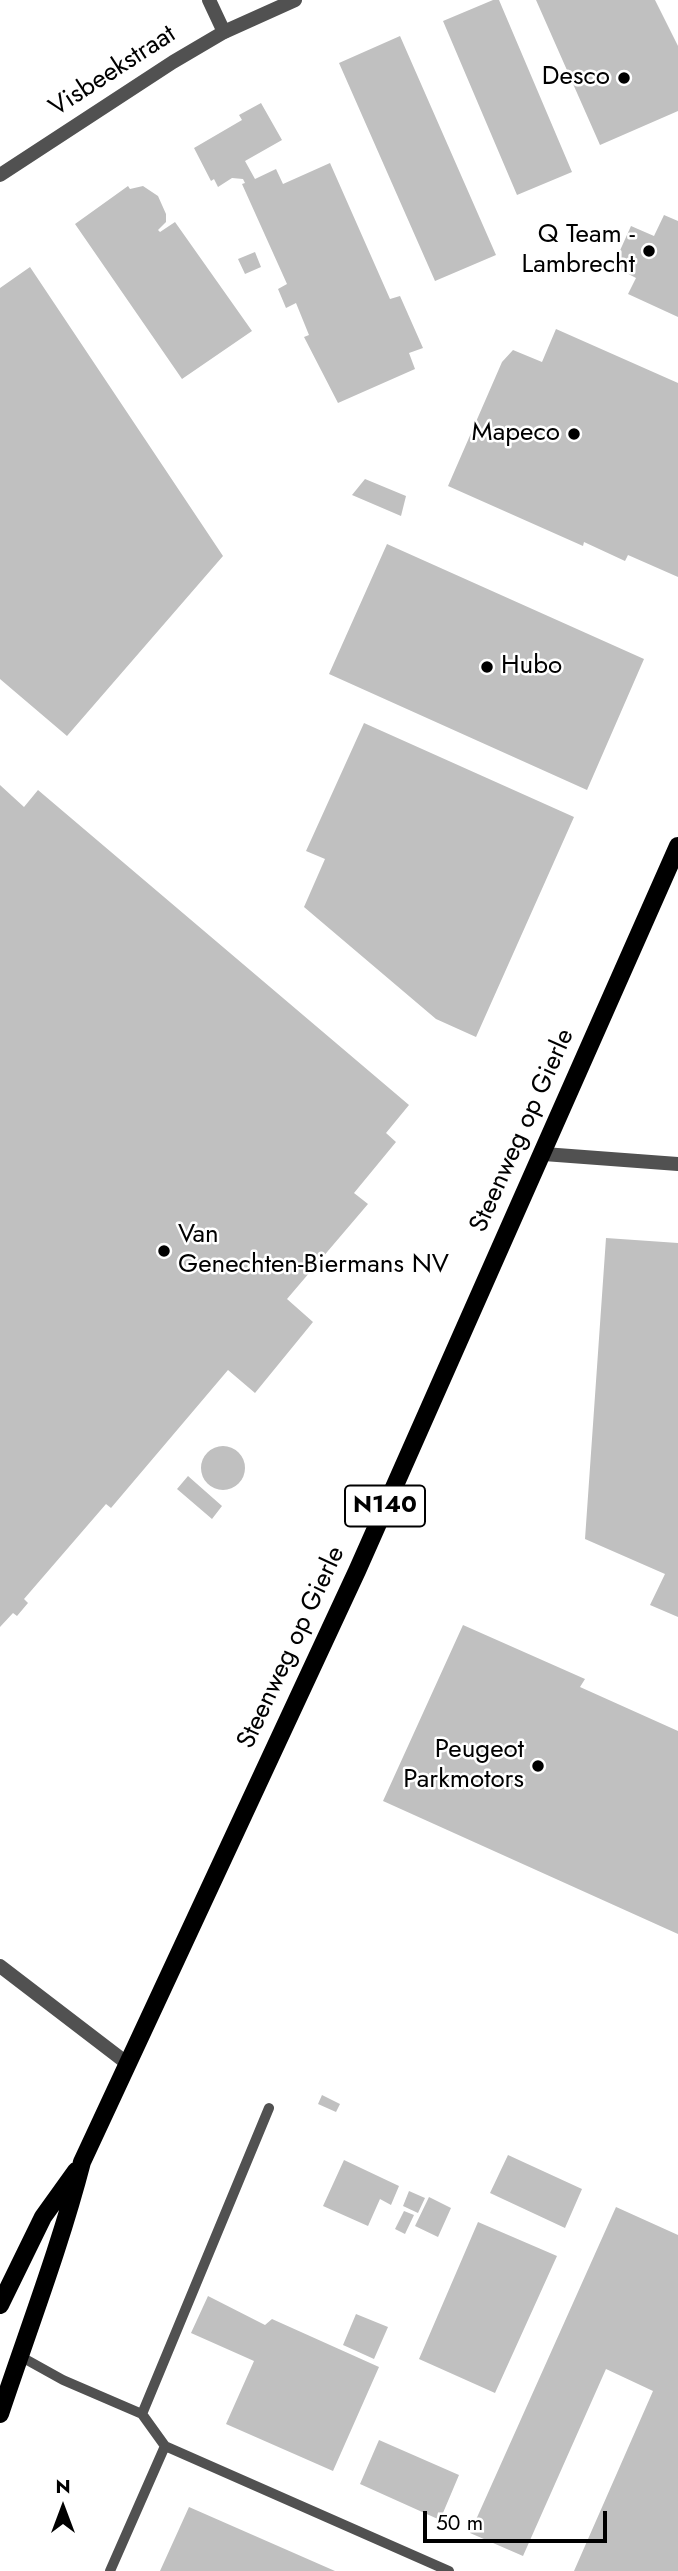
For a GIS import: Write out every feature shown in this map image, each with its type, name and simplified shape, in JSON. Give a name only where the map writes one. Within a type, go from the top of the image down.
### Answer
[{"type":"main road","name":"Steenweg op Gierle","points":[[0,2305],[43,2217],[82,2162],[128,2064],[357,1571],[465,1322],[544,1154],[678,846]]},
{"type":"main road","name":"Steenweg op Gierle","points":[[0,2414],[18,2355],[63,2235],[82,2162]]},
{"type":"street","points":[[209,0],[224,32]]},
{"type":"street","name":"Visbeekstraat","points":[[0,175],[129,89],[224,32],[295,0]]},
{"type":"street","points":[[544,1154],[678,1164]]},
{"type":"street","points":[[0,1966],[128,2064]]},
{"type":"lane","points":[[142,2414],[269,2108]]},
{"type":"lane","points":[[18,2355],[63,2380],[142,2414],[166,2446],[449,2571]]},
{"type":"lane","points":[[110,2571],[166,2446]]},
{"type":"building","points":[[493,0],[499,0],[572,172],[517,195],[443,21]]},
{"type":"building","name":"Desco","points":[[536,0],[655,0],[678,46],[678,111],[600,145]]},
{"type":"building","points":[[400,36],[496,255],[435,281],[339,63]]},
{"type":"building","points":[[261,103],[282,140],[245,161],[255,179],[276,169],[283,184],[330,163],[390,299],[400,296],[423,348],[409,353],[415,369],[338,403],[304,337],[309,335],[296,303],[286,308],[278,289],[287,284],[242,184],[245,183],[243,179],[232,178],[218,187],[214,179],[211,181],[194,148],[242,120],[239,115]]},
{"type":"building","points":[[128,186],[130,189],[143,186],[158,196],[166,214],[166,222],[158,230],[160,232],[175,222],[252,331],[182,379],[75,224]]},
{"type":"building","name":"Q Team - Lambrecht","points":[[664,215],[678,221],[678,317],[628,294],[636,278],[613,266],[631,226],[654,236]]},
{"type":"building","points":[[255,252],[261,267],[245,274],[238,259]]},
{"type":"building","points":[[30,267],[223,556],[67,736],[0,679],[0,288]]},
{"type":"building","name":"Mapeco","points":[[556,329],[678,383],[678,577],[628,555],[625,561],[584,542],[583,546],[448,486],[502,362],[513,350],[542,362]]},
{"type":"building","points":[[365,479],[406,496],[401,516],[352,495]]},
{"type":"building","name":"Hubo","points":[[387,544],[644,659],[587,790],[329,674]]},
{"type":"building","points":[[364,723],[574,817],[476,1037],[436,1019],[304,907],[325,859],[306,851]]},
{"type":"building","name":"Van Genechten-Biermans NV","points":[[0,785],[24,807],[38,790],[409,1105],[386,1133],[396,1142],[354,1193],[368,1204],[287,1299],[313,1322],[255,1393],[228,1370],[111,1508],[106,1504],[24,1599],[28,1603],[17,1616],[13,1613],[0,1627]]},
{"type":"building","points":[[606,1238],[678,1243],[678,1617],[650,1605],[665,1574],[585,1539]]},
{"type":"building","points":[[223,1446],[239,1452],[245,1468],[239,1484],[223,1490],[207,1484],[201,1468],[207,1452]]},
{"type":"building","points":[[188,1476],[222,1506],[212,1519],[177,1489]]},
{"type":"building","name":"Peugeot Parkmotors","points":[[463,1625],[585,1679],[580,1687],[678,1731],[678,1934],[383,1801]]},
{"type":"building","points":[[322,2095],[340,2104],[336,2112],[318,2104]]},
{"type":"building","points":[[508,2155],[582,2189],[565,2228],[490,2193]]},
{"type":"building","points":[[344,2160],[399,2186],[391,2205],[380,2199],[368,2226],[323,2206]]},
{"type":"building","points":[[409,2191],[425,2198],[418,2213],[403,2206]]},
{"type":"building","points":[[429,2197],[451,2208],[438,2237],[415,2226]]},
{"type":"building","points":[[616,2207],[678,2235],[678,2571],[574,2571],[653,2391],[606,2369],[523,2556],[470,2533]]},
{"type":"building","points":[[404,2211],[414,2215],[405,2234],[395,2229]]},
{"type":"building","points":[[478,2222],[557,2256],[495,2393],[419,2359]]},
{"type":"building","points":[[208,2296],[265,2325],[272,2319],[379,2367],[333,2471],[226,2424],[254,2361],[191,2333]]},
{"type":"building","points":[[356,2314],[388,2327],[374,2359],[343,2345]]},
{"type":"building","points":[[379,2440],[459,2475],[440,2520],[360,2484]]},
{"type":"building","points":[[189,2507],[335,2571],[160,2571]]},
{"type":"place","name":"Desco","points":[[624,78]]},
{"type":"place","name":"Q Team - Lambrecht","points":[[649,251]]},
{"type":"place","name":"Mapeco","points":[[574,434]]},
{"type":"place","name":"Hubo","points":[[487,667]]},
{"type":"place","name":"Van Genechten-Biermans NV","points":[[164,1251]]},
{"type":"place","name":"Peugeot Parkmotors","points":[[538,1766]]}]
